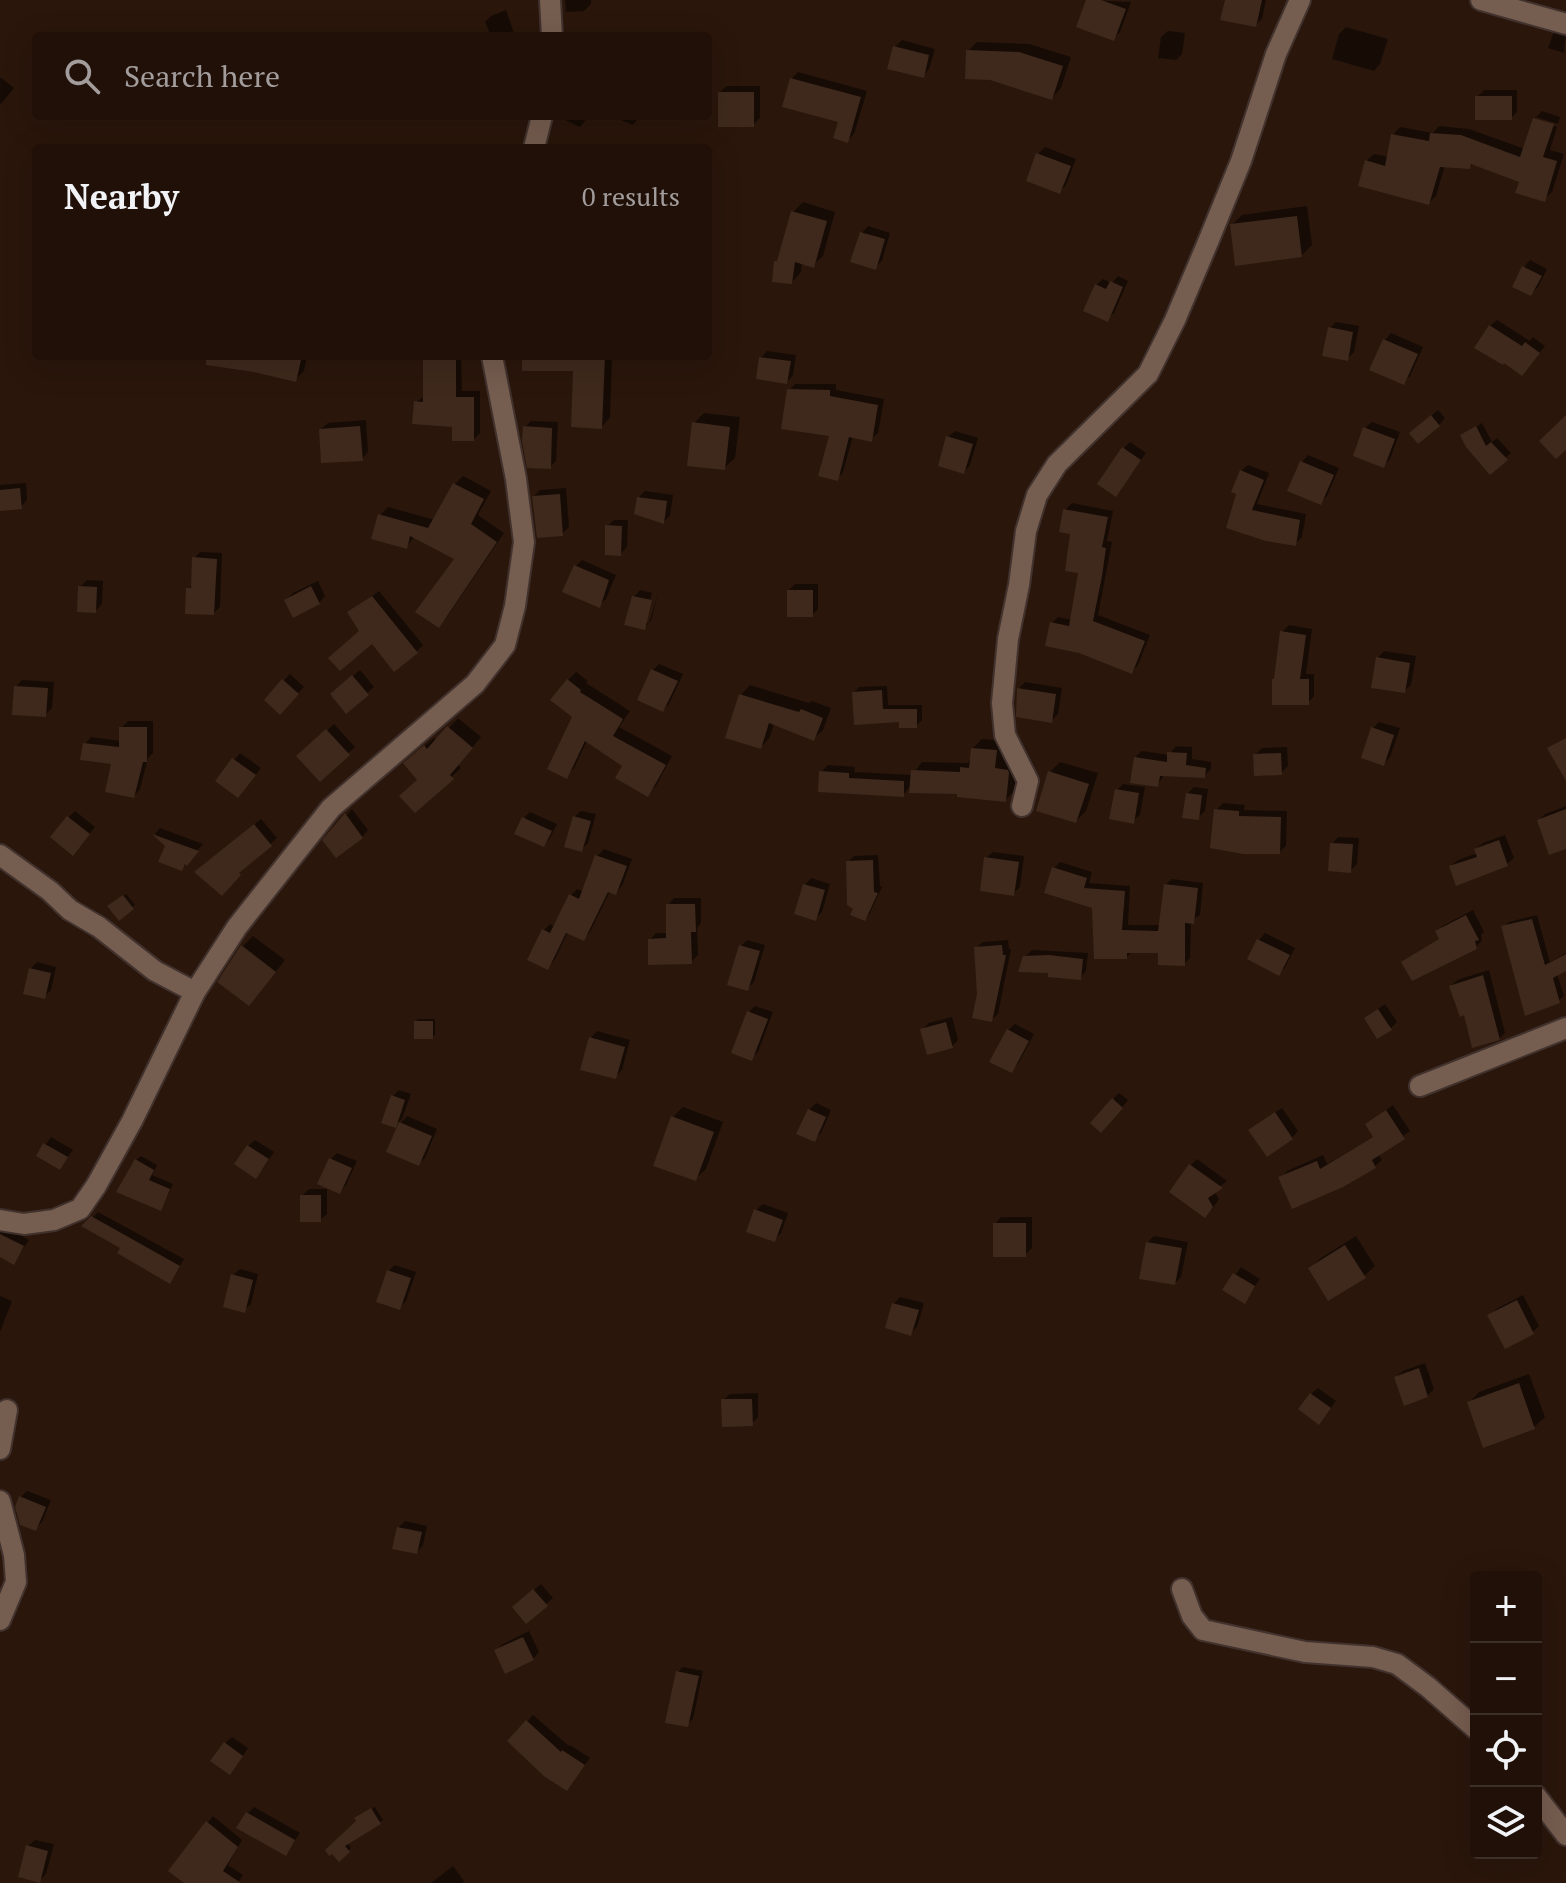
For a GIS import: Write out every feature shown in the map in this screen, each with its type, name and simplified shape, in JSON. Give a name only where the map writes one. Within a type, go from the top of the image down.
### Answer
[{"type":"street","points":[[550,0],[552,32]]},
{"type":"street","points":[[1022,806],[1028,781],[1005,735],[1002,703],[1008,639],[1026,531],[1037,495],[1057,464],[1148,374],[1175,320],[1241,161],[1276,54],[1300,0]]},
{"type":"street","points":[[1481,0],[1566,24]]},
{"type":"street","points":[[535,144],[541,120]]},
{"type":"street","points":[[0,1220],[24,1224],[54,1220],[80,1209],[132,1121],[195,992],[237,927],[331,808],[475,684],[505,645],[515,606],[524,542],[516,479],[493,360]]},
{"type":"street","points":[[0,855],[155,971],[195,992]]},
{"type":"street","points":[[1420,1086],[1566,1028]]},
{"type":"street","points":[[0,1449],[7,1410]]},
{"type":"street","points":[[0,1501],[14,1555],[16,1582],[0,1620]]},
{"type":"street","points":[[1182,1589],[1192,1616],[1203,1630],[1305,1652],[1373,1657],[1397,1664],[1470,1724]]},
{"type":"street","points":[[1542,1804],[1566,1835]]},
{"type":"building","points":[[1086,0],[1101,0],[1126,9],[1114,41],[1076,27]]},
{"type":"building","points":[[1225,0],[1262,0],[1256,27],[1220,20]]},
{"type":"building","points":[[893,46],[929,55],[924,78],[887,69]]},
{"type":"building","points":[[966,50],[1019,52],[1063,66],[1052,100],[990,80],[965,79]]},
{"type":"building","points":[[790,78],[861,97],[848,143],[833,138],[838,122],[782,107]]},
{"type":"building","points":[[718,92],[754,92],[754,127],[718,127]]},
{"type":"building","points":[[1475,96],[1512,96],[1512,120],[1475,120]]},
{"type":"building","points":[[1533,118],[1554,124],[1543,157],[1557,161],[1545,202],[1515,193],[1519,182],[1471,164],[1470,169],[1440,167],[1429,205],[1358,186],[1365,160],[1385,166],[1391,134],[1429,141],[1430,133],[1461,135],[1520,157]]},
{"type":"building","points":[[1036,153],[1071,166],[1060,194],[1026,181]]},
{"type":"building","points":[[791,211],[827,221],[814,268],[795,262],[792,284],[772,282],[774,261],[777,261]]},
{"type":"building","points":[[1297,216],[1302,257],[1235,266],[1230,224]]},
{"type":"building","points":[[860,232],[885,239],[876,270],[850,262]]},
{"type":"building","points":[[1522,266],[1542,276],[1531,296],[1512,287]]},
{"type":"building","points":[[1110,281],[1123,287],[1108,322],[1083,311],[1095,284],[1106,289]]},
{"type":"building","points":[[1489,325],[1522,346],[1525,342],[1540,353],[1522,376],[1474,348]]},
{"type":"building","points":[[1328,327],[1353,332],[1348,361],[1322,356]]},
{"type":"building","points":[[1383,339],[1418,354],[1404,385],[1369,370]]},
{"type":"building","points":[[759,357],[791,361],[787,384],[756,379]]},
{"type":"building","points":[[206,360],[301,360],[296,382],[206,365]]},
{"type":"building","points":[[423,360],[456,360],[456,397],[474,397],[474,441],[452,441],[452,427],[412,424],[414,401],[423,402]]},
{"type":"building","points":[[522,360],[605,360],[602,429],[571,427],[573,371],[522,371]]},
{"type":"building","points":[[787,389],[830,390],[830,396],[878,405],[872,442],[849,437],[838,481],[818,476],[829,436],[781,429]]},
{"type":"building","points":[[1431,415],[1440,426],[1418,444],[1409,433]]},
{"type":"building","points":[[1566,415],[1566,450],[1556,459],[1539,441]]},
{"type":"building","points":[[692,422],[730,427],[725,470],[687,466]]},
{"type":"building","points":[[360,426],[363,461],[321,463],[319,429]]},
{"type":"building","points":[[523,426],[552,428],[551,469],[527,468],[522,441]]},
{"type":"building","points":[[1476,426],[1486,446],[1491,442],[1508,460],[1490,475],[1460,435]]},
{"type":"building","points":[[1363,427],[1395,439],[1384,468],[1353,456]]},
{"type":"building","points":[[946,436],[973,444],[964,474],[938,466]]},
{"type":"building","points":[[1122,447],[1141,460],[1116,497],[1097,484]]},
{"type":"building","points":[[1300,461],[1334,475],[1321,505],[1287,491]]},
{"type":"building","points":[[1240,470],[1264,480],[1252,510],[1300,520],[1296,546],[1266,541],[1226,528],[1236,494],[1231,492]]},
{"type":"building","points":[[453,483],[484,499],[471,524],[497,542],[439,628],[415,612],[454,559],[410,536],[407,549],[371,539],[378,514],[428,528]]},
{"type":"building","points":[[20,488],[22,509],[0,511],[0,490]]},
{"type":"building","points":[[560,494],[563,536],[537,538],[532,496]]},
{"type":"building","points":[[637,497],[667,501],[664,524],[634,514]]},
{"type":"building","points":[[1063,509],[1108,517],[1102,547],[1106,548],[1102,576],[1093,621],[1145,641],[1132,674],[1079,653],[1045,646],[1050,622],[1069,626],[1078,573],[1065,571],[1070,534],[1059,532]]},
{"type":"building","points":[[605,525],[622,526],[621,556],[605,555]]},
{"type":"building","points":[[192,557],[217,559],[214,615],[185,614],[186,588],[191,588]]},
{"type":"building","points":[[574,565],[609,580],[600,608],[562,592]]},
{"type":"building","points":[[78,586],[97,587],[96,613],[77,612]]},
{"type":"building","points":[[311,586],[320,604],[293,618],[284,600]]},
{"type":"building","points":[[787,590],[813,590],[813,617],[787,617]]},
{"type":"building","points":[[372,596],[418,653],[394,672],[372,644],[340,671],[328,658],[359,631],[347,612]]},
{"type":"building","points":[[632,596],[652,600],[645,630],[624,625]]},
{"type":"building","points":[[1280,631],[1306,635],[1300,679],[1309,679],[1309,705],[1272,705],[1272,679]]},
{"type":"building","points":[[1376,657],[1410,663],[1405,693],[1371,688]]},
{"type":"building","points":[[651,669],[678,681],[663,712],[637,700]]},
{"type":"building","points":[[352,675],[369,695],[346,714],[330,694]]},
{"type":"building","points":[[282,679],[299,694],[280,715],[264,700]]},
{"type":"building","points":[[567,679],[580,692],[623,719],[613,736],[666,765],[648,797],[615,778],[622,766],[585,741],[567,779],[547,769],[572,717],[550,700]]},
{"type":"building","points":[[14,686],[48,688],[46,717],[12,715]]},
{"type":"building","points":[[1017,688],[1056,694],[1052,723],[1016,717]]},
{"type":"building","points":[[882,690],[883,709],[917,709],[917,728],[899,728],[899,722],[854,725],[852,692]]},
{"type":"building","points":[[739,694],[799,712],[801,709],[823,718],[814,741],[769,723],[761,749],[725,738]]},
{"type":"building","points":[[447,726],[473,748],[450,775],[454,779],[415,813],[399,796],[417,780],[403,763],[424,745],[427,749]]},
{"type":"building","points":[[119,727],[147,727],[147,762],[143,762],[134,798],[105,792],[111,764],[80,760],[83,743],[119,747]]},
{"type":"building","points":[[1371,727],[1394,735],[1384,766],[1361,758]]},
{"type":"building","points":[[326,729],[350,755],[320,782],[296,756]]},
{"type":"building","points":[[1566,738],[1566,781],[1547,748]]},
{"type":"building","points":[[971,748],[997,750],[995,768],[1008,770],[1009,773],[1006,802],[957,797],[957,794],[909,793],[911,770],[960,772],[960,767],[969,768]]},
{"type":"building","points":[[1167,752],[1187,753],[1186,765],[1206,768],[1205,778],[1160,776],[1158,787],[1130,783],[1134,757],[1167,762]]},
{"type":"building","points":[[1281,753],[1282,775],[1254,776],[1253,754]]},
{"type":"building","points":[[232,758],[256,775],[238,798],[215,781]]},
{"type":"building","points":[[819,771],[849,773],[849,778],[904,781],[904,797],[818,792]]},
{"type":"building","points":[[1048,771],[1089,784],[1076,823],[1036,811]]},
{"type":"building","points":[[1115,789],[1139,793],[1134,824],[1109,819]]},
{"type":"building","points":[[1186,793],[1202,795],[1199,820],[1182,818]]},
{"type":"building","points":[[1214,809],[1239,811],[1239,816],[1281,817],[1280,854],[1243,854],[1210,848]]},
{"type":"building","points":[[1566,809],[1566,849],[1549,855],[1537,820]]},
{"type":"building","points":[[345,813],[363,838],[336,858],[322,840]]},
{"type":"building","points":[[67,816],[90,834],[73,856],[50,837]]},
{"type":"building","points":[[573,816],[591,821],[582,852],[564,847]]},
{"type":"building","points":[[522,817],[552,831],[544,847],[514,834]]},
{"type":"building","points":[[254,824],[272,846],[239,873],[241,875],[222,896],[194,872]]},
{"type":"building","points":[[152,834],[199,851],[182,871],[158,862],[165,846]]},
{"type":"building","points":[[1499,840],[1508,866],[1456,886],[1449,866],[1477,857],[1474,849]]},
{"type":"building","points":[[1330,843],[1353,844],[1351,873],[1328,871]]},
{"type":"building","points":[[595,855],[627,866],[616,895],[608,892],[584,941],[566,933],[548,970],[527,960],[542,929],[550,933],[569,894],[579,899]]},
{"type":"building","points":[[984,857],[1019,862],[1014,896],[980,891]]},
{"type":"building","points":[[873,860],[874,892],[878,893],[865,921],[850,915],[853,909],[847,905],[846,861]]},
{"type":"building","points":[[1052,867],[1087,878],[1084,888],[1125,891],[1122,930],[1158,931],[1164,884],[1198,888],[1194,924],[1185,923],[1185,966],[1158,965],[1158,953],[1127,953],[1127,959],[1094,959],[1092,908],[1044,893]]},
{"type":"building","points":[[803,884],[825,890],[816,921],[794,914]]},
{"type":"building","points":[[123,895],[134,909],[119,921],[107,906]]},
{"type":"building","points":[[666,904],[695,904],[696,932],[691,932],[692,964],[648,965],[648,939],[666,938]]},
{"type":"building","points":[[1466,915],[1479,940],[1475,941],[1477,949],[1412,981],[1401,962],[1439,939],[1435,931]]},
{"type":"building","points":[[1532,919],[1545,965],[1566,954],[1566,971],[1553,978],[1560,1003],[1525,1016],[1501,926]]},
{"type":"building","points":[[1257,939],[1290,955],[1279,976],[1247,959]]},
{"type":"building","points":[[241,945],[276,972],[249,1006],[217,982]]},
{"type":"building","points":[[739,945],[760,951],[748,991],[727,985]]},
{"type":"building","points":[[1002,945],[1003,955],[1006,955],[992,1022],[972,1018],[977,994],[974,947]]},
{"type":"building","points":[[1023,956],[1083,959],[1081,980],[1048,977],[1048,973],[1018,972]]},
{"type":"building","points":[[29,968],[51,973],[45,999],[23,994]]},
{"type":"building","points":[[1483,975],[1500,1040],[1472,1048],[1464,1015],[1460,1017],[1449,986]]},
{"type":"building","points":[[1378,1009],[1392,1030],[1377,1039],[1364,1018]]},
{"type":"building","points":[[747,1011],[768,1019],[752,1061],[731,1053]]},
{"type":"building","points":[[414,1021],[433,1021],[433,1039],[414,1039]]},
{"type":"building","points":[[946,1022],[953,1048],[927,1055],[920,1029]]},
{"type":"building","points":[[1007,1029],[1029,1041],[1012,1073],[989,1062]]},
{"type":"building","points":[[589,1037],[625,1047],[616,1079],[580,1070]]},
{"type":"building","points":[[391,1095],[405,1100],[396,1128],[381,1123]]},
{"type":"building","points":[[1112,1098],[1123,1108],[1101,1133],[1090,1123]]},
{"type":"building","points":[[808,1109],[826,1117],[815,1142],[796,1134]]},
{"type":"building","points":[[1386,1110],[1405,1139],[1372,1160],[1376,1168],[1343,1187],[1292,1209],[1278,1177],[1317,1161],[1320,1169],[1373,1137],[1365,1124]]},
{"type":"building","points":[[1275,1112],[1293,1139],[1267,1157],[1248,1130]]},
{"type":"building","points":[[671,1116],[714,1132],[696,1181],[653,1166]]},
{"type":"building","points":[[399,1122],[432,1136],[419,1166],[386,1152]]},
{"type":"building","points":[[43,1143],[68,1157],[60,1170],[36,1156]]},
{"type":"building","points":[[247,1145],[269,1159],[256,1179],[234,1164]]},
{"type":"building","points":[[329,1158],[352,1168],[340,1194],[317,1184]]},
{"type":"building","points":[[135,1159],[154,1170],[149,1180],[170,1189],[161,1211],[116,1192]]},
{"type":"building","points":[[1189,1164],[1223,1188],[1208,1198],[1213,1207],[1205,1218],[1169,1192]]},
{"type":"building","points":[[300,1195],[321,1195],[321,1222],[300,1222]]},
{"type":"building","points":[[754,1209],[783,1220],[775,1242],[746,1232]]},
{"type":"building","points":[[91,1216],[180,1266],[170,1284],[117,1253],[120,1248],[81,1226]]},
{"type":"building","points":[[993,1223],[1026,1223],[1026,1257],[993,1257]]},
{"type":"building","points":[[0,1234],[24,1246],[14,1265],[0,1257]]},
{"type":"building","points":[[1146,1242],[1182,1248],[1175,1285],[1139,1279]]},
{"type":"building","points":[[1345,1245],[1366,1278],[1328,1301],[1308,1268]]},
{"type":"building","points":[[387,1270],[411,1278],[400,1310],[376,1302]]},
{"type":"building","points":[[1233,1273],[1255,1286],[1245,1304],[1222,1290]]},
{"type":"building","points":[[231,1274],[253,1280],[245,1313],[223,1307]]},
{"type":"building","points":[[1517,1300],[1534,1334],[1505,1349],[1487,1315]]},
{"type":"building","points":[[892,1303],[919,1310],[911,1336],[885,1328]]},
{"type":"building","points":[[1419,1368],[1428,1397],[1404,1406],[1394,1377]]},
{"type":"building","points":[[1519,1383],[1535,1429],[1483,1448],[1467,1402]]},
{"type":"building","points":[[1310,1393],[1331,1408],[1319,1425],[1298,1409]]},
{"type":"building","points":[[721,1399],[752,1399],[753,1426],[722,1427]]},
{"type":"building","points":[[19,1496],[46,1507],[36,1531],[20,1525],[15,1507]]},
{"type":"building","points":[[397,1527],[422,1532],[417,1554],[392,1549]]},
{"type":"building","points":[[533,1589],[548,1606],[526,1624],[512,1607]]},
{"type":"building","points":[[523,1637],[534,1660],[505,1674],[494,1650]]},
{"type":"building","points":[[676,1671],[699,1676],[688,1727],[665,1723]]},
{"type":"building","points":[[526,1720],[561,1752],[585,1765],[567,1791],[545,1777],[507,1741]]},
{"type":"building","points":[[224,1742],[243,1756],[230,1775],[210,1761]]},
{"type":"building","points":[[371,1808],[381,1824],[345,1846],[350,1852],[339,1862],[332,1854],[329,1856],[325,1850],[356,1821],[354,1818]]},
{"type":"building","points":[[246,1812],[295,1840],[286,1856],[236,1828]]},
{"type":"building","points":[[206,1821],[238,1847],[223,1871],[241,1883],[184,1883],[168,1871]]},
{"type":"building","points":[[26,1845],[48,1851],[40,1883],[18,1877]]}]
